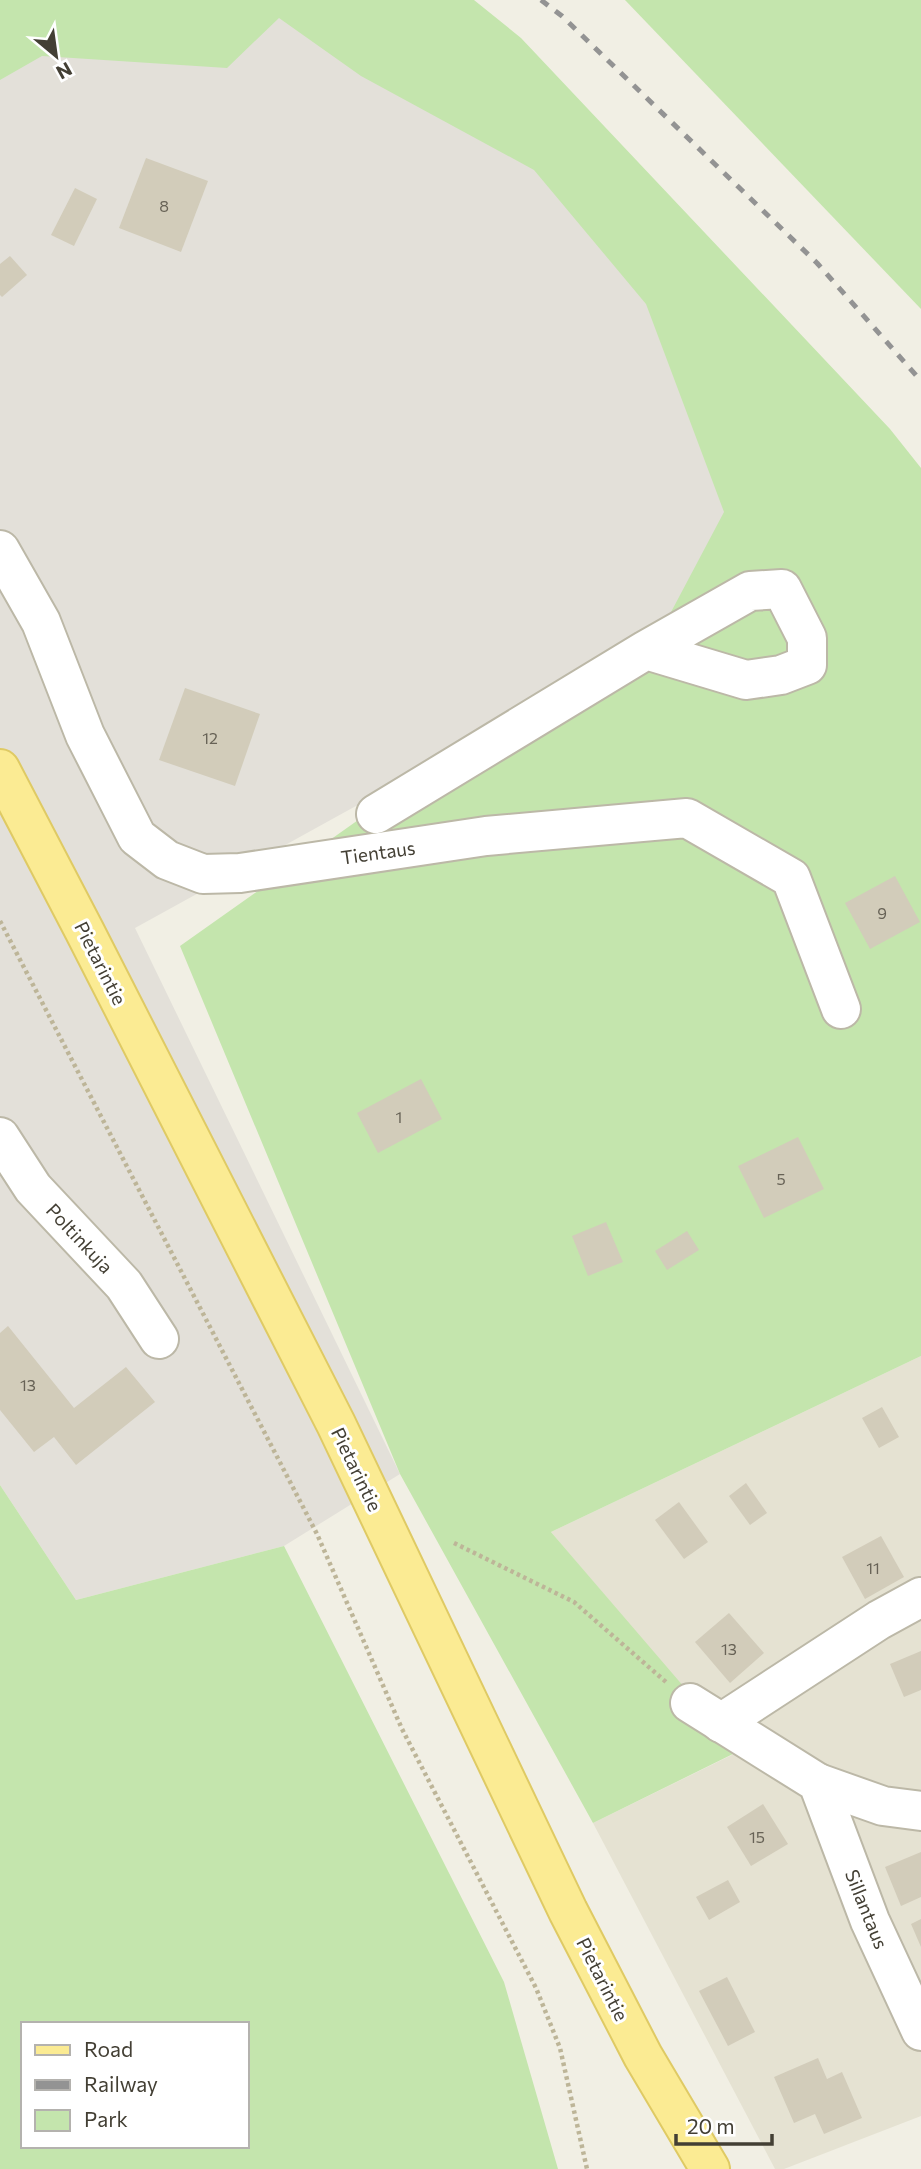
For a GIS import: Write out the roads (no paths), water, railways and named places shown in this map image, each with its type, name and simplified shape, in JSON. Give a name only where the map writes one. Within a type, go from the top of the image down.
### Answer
[{"type":"main road","name":"Pietarintie","points":[[0,769],[336,1424],[568,1911],[643,2056],[710,2169]]},
{"type":"street","name":"Tientaus","points":[[0,550],[41,622],[85,735],[137,836],[167,860],[203,874],[240,873],[486,836],[687,818],[791,878],[841,1009]]},
{"type":"street","points":[[376,814],[646,650]]},
{"type":"street","name":"Poltinkuja","points":[[0,1137],[33,1188],[124,1285],[159,1339]]},
{"type":"street","points":[[921,1597],[706,1713],[818,1783],[883,1806],[921,1811]]},
{"type":"street","name":"Sillantaus","points":[[818,1783],[870,1921],[921,2031]]},
{"type":"railway","points":[[541,0],[562,16],[817,263],[921,381]]}]
